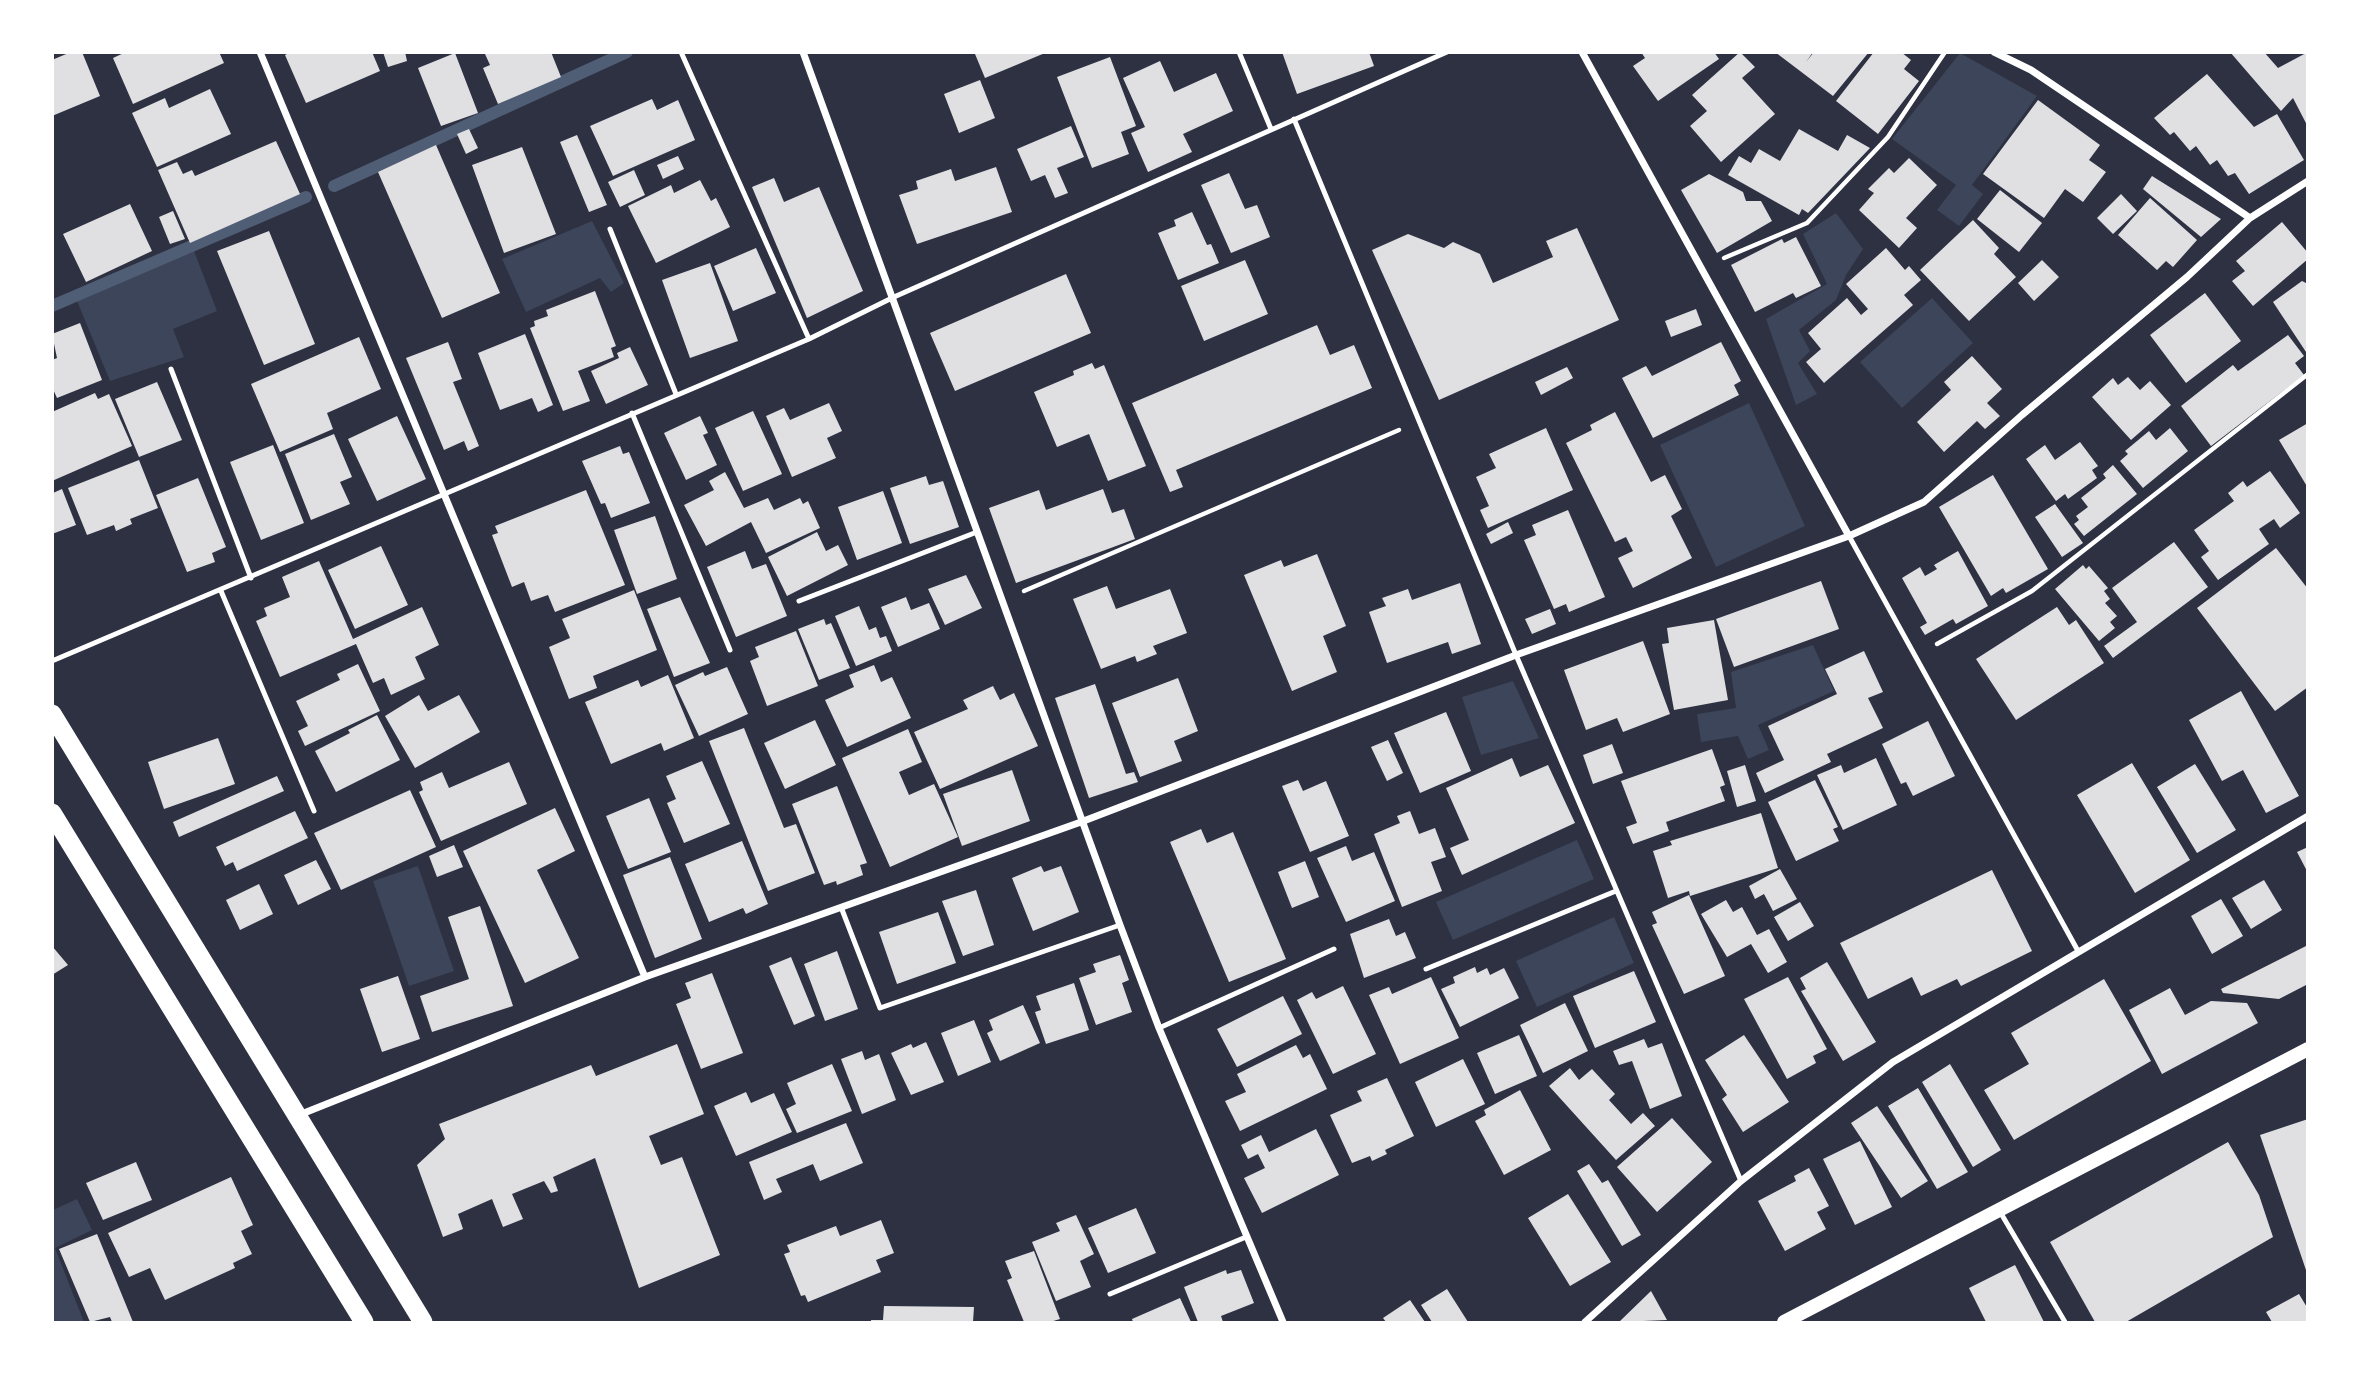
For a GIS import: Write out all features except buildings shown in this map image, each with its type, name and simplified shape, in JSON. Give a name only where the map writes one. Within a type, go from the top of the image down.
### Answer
[{"type":"highway","points":[[52,713],[295,1116],[423,1322]]},
{"type":"highway","points":[[52,813],[364,1322]]},
{"type":"main road","points":[[1784,1322],[2308,1049]]},
{"type":"street","points":[[260,52],[645,977]]},
{"type":"street","points":[[803,52],[894,297],[1119,925],[1159,1028],[1283,1322]]},
{"type":"street","points":[[1582,52],[1849,536]]},
{"type":"street","points":[[1994,52],[2031,70],[2250,218]]},
{"type":"street","points":[[295,1116],[645,977],[1081,822],[1516,655],[1849,536],[1924,502],[2022,415],[2187,277],[2250,218],[2308,181]]},
{"type":"street","points":[[1585,1322],[1741,1181],[1893,1062],[2308,816]]},
{"type":"lane","points":[[681,52],[809,339]]},
{"type":"lane","points":[[1239,52],[1272,129]]},
{"type":"lane","points":[[52,661],[221,592],[442,494],[809,339],[894,297],[1447,52]]},
{"type":"lane","points":[[1294,119],[1516,655],[1741,1181]]},
{"type":"lane","points":[[610,229],[676,394]]},
{"type":"lane","points":[[171,369],[251,578]]},
{"type":"lane","points":[[632,413],[730,650]]},
{"type":"lane","points":[[799,601],[977,532]]},
{"type":"lane","points":[[1849,536],[2078,951]]},
{"type":"lane","points":[[221,592],[314,811]]},
{"type":"lane","points":[[1426,969],[1616,891]]},
{"type":"lane","points":[[841,907],[880,1008],[1119,925]]},
{"type":"lane","points":[[1159,1028],[1334,948]]},
{"type":"lane","points":[[1999,1210],[2065,1322]]},
{"type":"lane","points":[[1110,1294],[1247,1237]]},
{"type":"path","points":[[1701,268],[1807,223],[1888,137],[1945,52]]},
{"type":"path","points":[[1915,657],[2032,591],[2308,374]]},
{"type":"path","points":[[1002,601],[1419,422]]},
{"type":"shaded area","points":[[1960,53],[2037,96],[1972,185],[1983,194],[1959,226],[1937,210],[1956,185],[1892,139]]},
{"type":"shaded area","points":[[1836,213],[1863,249],[1846,275],[1836,300],[1799,330],[1810,351],[1798,363],[1817,394],[1796,405],[1766,319],[1827,284],[1803,234]]},
{"type":"shaded area","points":[[592,221],[624,283],[611,292],[600,278],[526,312],[502,259]]},
{"type":"shaded area","points":[[194,251],[217,311],[173,329],[184,357],[110,381],[77,301]]},
{"type":"shaded area","points":[[1932,298],[1973,343],[1902,408],[1860,362]]},
{"type":"shaded area","points":[[1749,403],[1805,526],[1716,567],[1660,445]]},
{"type":"shaded area","points":[[1813,645],[1834,691],[1758,725],[1769,750],[1748,759],[1738,736],[1701,742],[1697,714],[1736,708],[1731,672]]},
{"type":"shaded area","points":[[1513,681],[1539,738],[1481,755],[1462,697]]},
{"type":"shaded area","points":[[1577,840],[1594,879],[1453,940],[1436,902]]},
{"type":"shaded area","points":[[418,866],[454,971],[409,986],[373,881]]},
{"type":"shaded area","points":[[1614,917],[1634,963],[1537,1007],[1516,961]]},
{"type":"shaded area","points":[[77,1199],[92,1230],[55,1248],[84,1322],[53,1322],[53,1210]]},
{"type":"waterway","points":[[334,186],[627,52]]},
{"type":"waterway","points":[[52,306],[306,197]]}]
